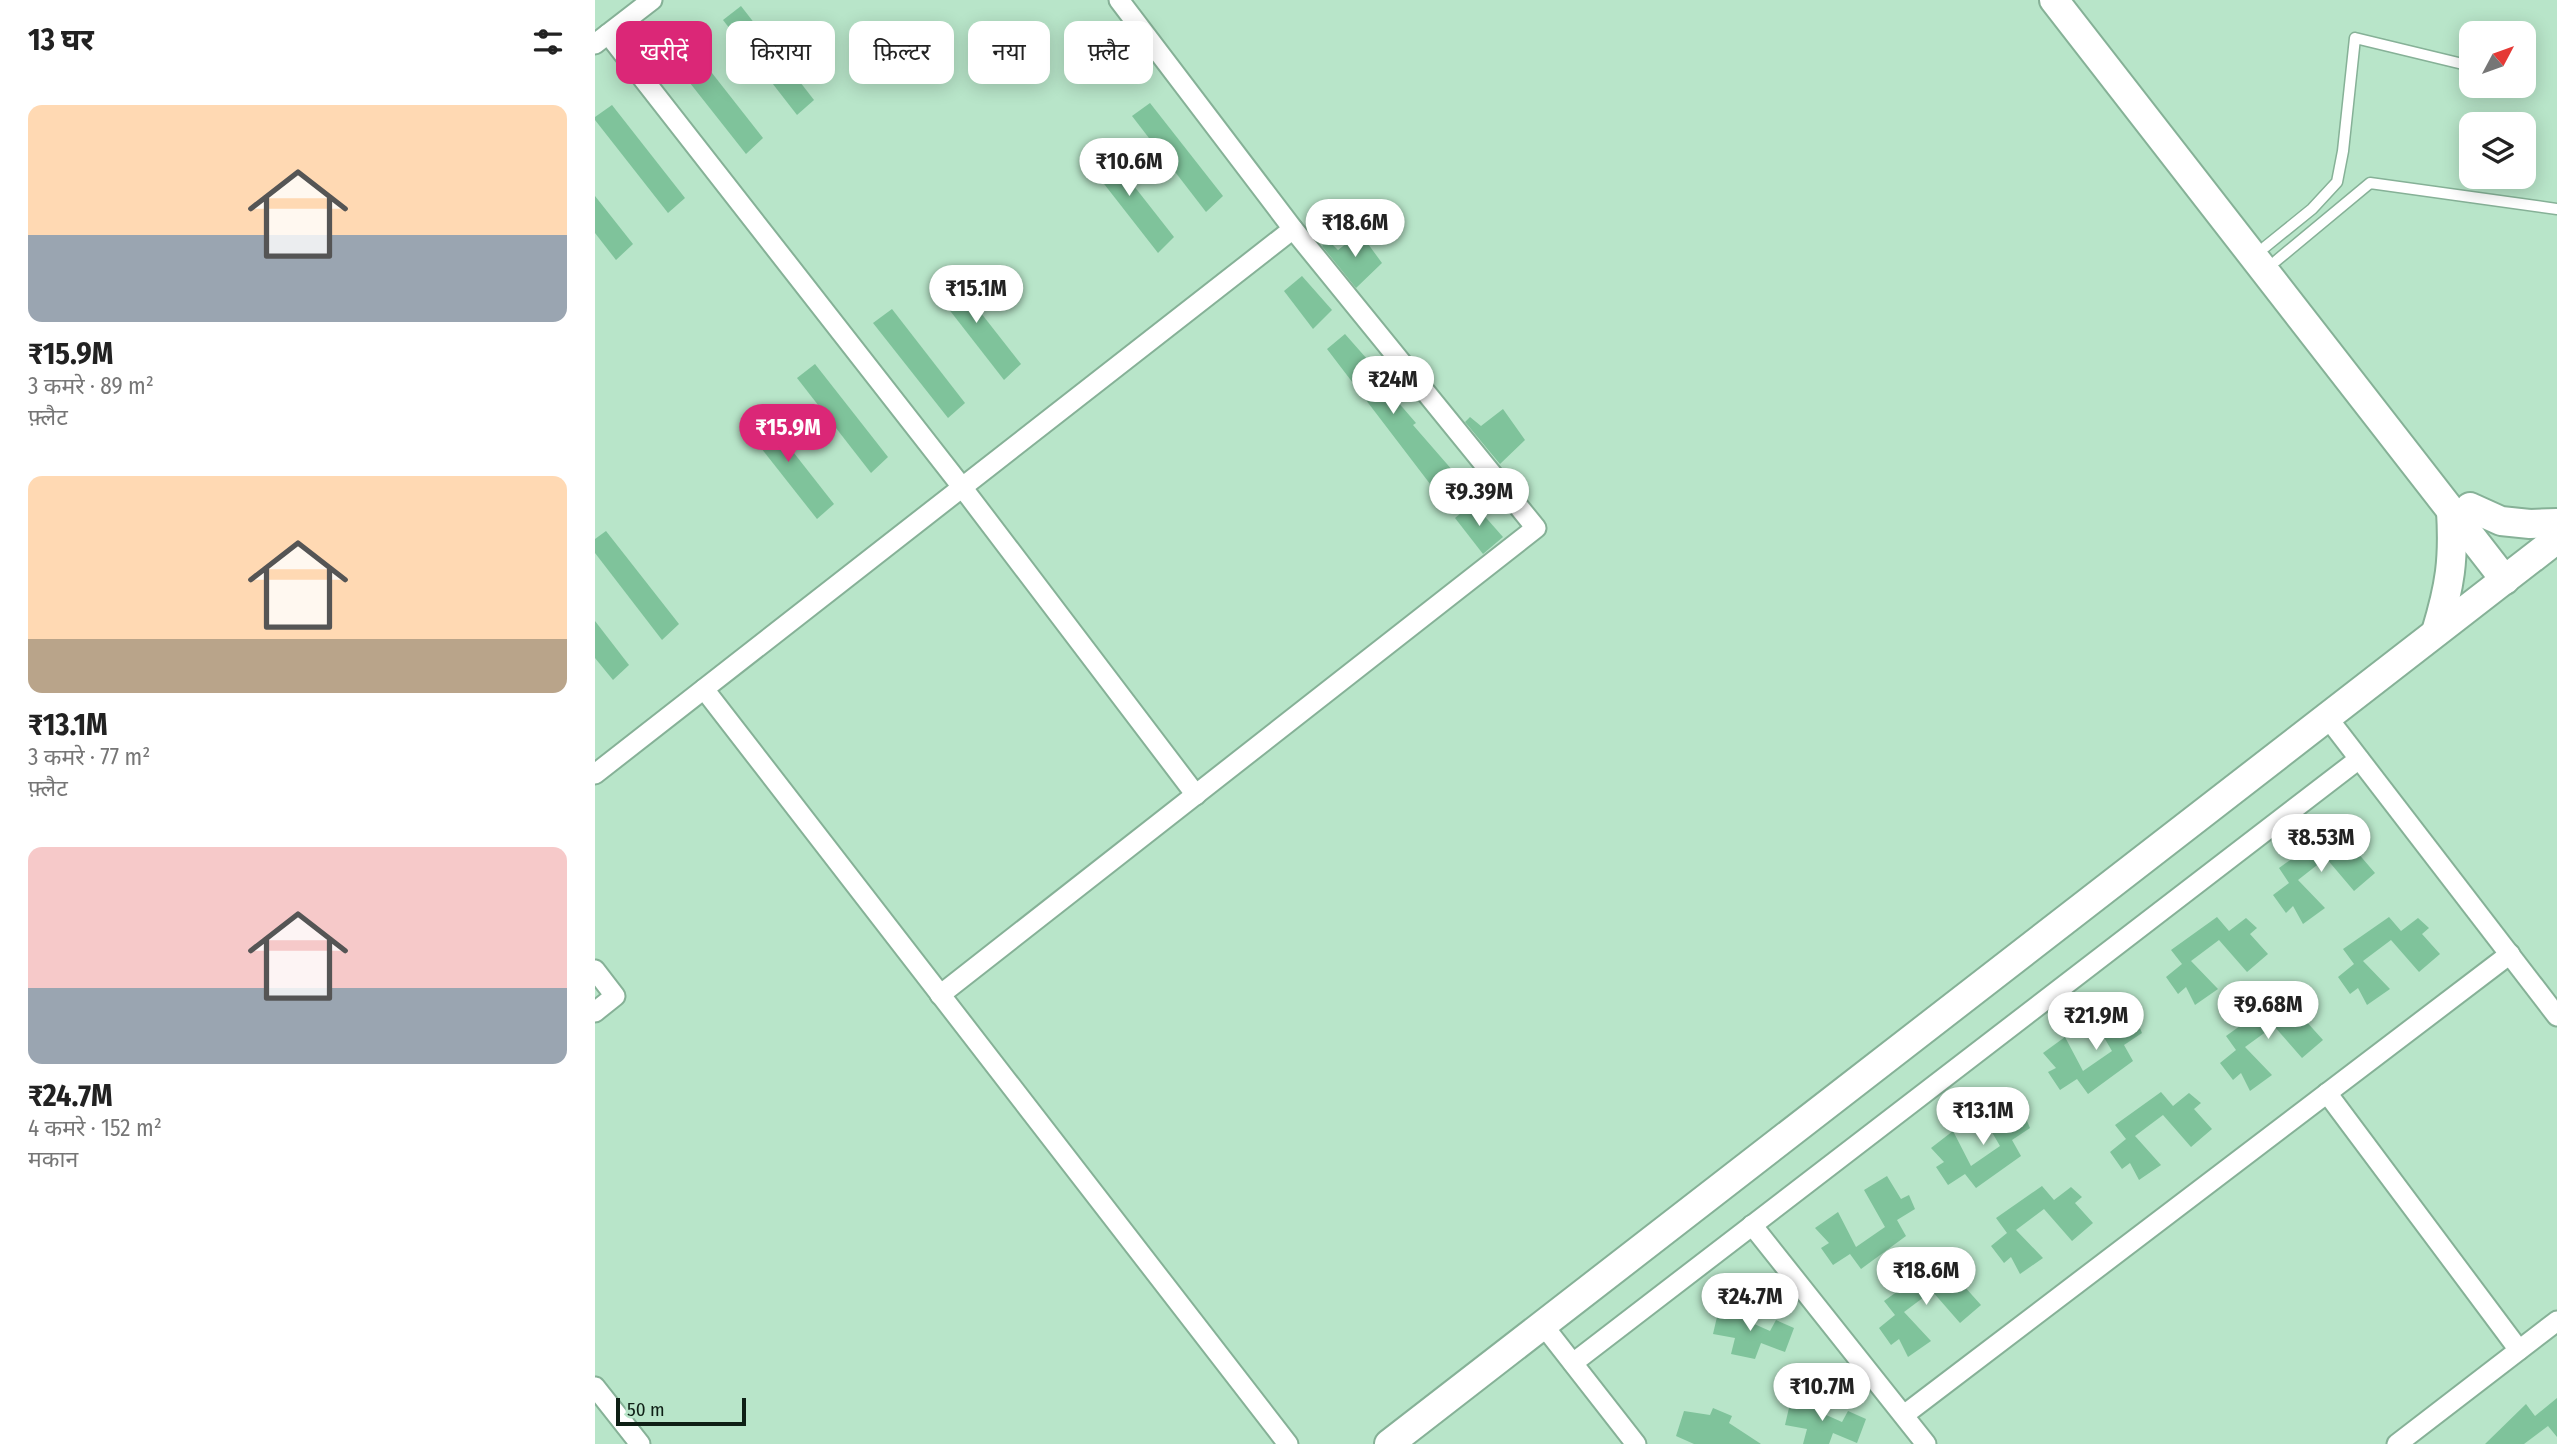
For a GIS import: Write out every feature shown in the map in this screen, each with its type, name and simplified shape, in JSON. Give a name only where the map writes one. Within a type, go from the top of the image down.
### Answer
[{"type":"street","points":[[652,0],[602,39],[962,487],[1196,794]]},
{"type":"street","points":[[2054,0],[2512,574]]},
{"type":"street","points":[[2073,0],[2271,254],[2461,509],[2501,521],[2557,523]]},
{"type":"street","points":[[940,995],[1536,528],[1293,229],[1125,2]]},
{"type":"street","points":[[595,774],[1293,229]]},
{"type":"street","points":[[2436,632],[2450,586],[2461,509]]},
{"type":"street","points":[[1389,1444],[2557,539]]},
{"type":"street","points":[[704,689],[1288,1444]]},
{"type":"street","points":[[2327,717],[2557,1016]]},
{"type":"street","points":[[1573,1363],[2359,759]]},
{"type":"street","points":[[1904,1415],[2510,954]]},
{"type":"street","points":[[595,970],[615,996],[595,1012]]},
{"type":"street","points":[[2327,1093],[2519,1350]]},
{"type":"street","points":[[1752,1225],[1926,1444]]},
{"type":"street","points":[[2397,1444],[2557,1321]]},
{"type":"street","points":[[1542,1325],[1636,1444]]},
{"type":"street","points":[[595,1387],[639,1444]]},
{"type":"lane","points":[[2271,254],[2337,182],[2355,38],[2459,63]]},
{"type":"lane","points":[[2271,254],[2370,183],[2557,209]]},
{"type":"building","points":[[741,6],[753,21],[726,21],[726,24],[723,20]]},
{"type":"building","points":[[712,73],[763,138],[746,154],[691,84],[712,84]]},
{"type":"building","points":[[773,84],[802,84],[814,100],[797,115]]},
{"type":"building","points":[[1150,103],[1223,196],[1206,212],[1132,116]]},
{"type":"building","points":[[612,105],[685,198],[668,213],[595,120],[595,117]]},
{"type":"building","points":[[1101,144],[1174,237],[1158,253],[1083,157]]},
{"type":"building","points":[[595,196],[633,244],[616,260],[595,233]]},
{"type":"building","points":[[1360,233],[1382,263],[1356,288],[1322,246],[1328,240],[1338,250]]},
{"type":"building","points":[[948,271],[1021,364],[1004,380],[930,285]]},
{"type":"building","points":[[1302,276],[1332,310],[1313,329],[1284,291]]},
{"type":"building","points":[[892,309],[965,403],[948,418],[873,323]]},
{"type":"building","points":[[1345,334],[1375,368],[1372,372],[1416,423],[1413,425],[1460,479],[1440,497],[1327,349]]},
{"type":"building","points":[[815,364],[888,457],[871,473],[797,378]]},
{"type":"building","points":[[1503,409],[1525,440],[1500,464],[1465,422],[1470,417],[1481,426]]},
{"type":"building","points":[[761,411],[834,504],[817,519],[742,424]]},
{"type":"building","points":[[1473,503],[1503,537],[1483,554],[1455,518]]},
{"type":"building","points":[[606,531],[679,624],[662,640],[595,553],[595,539]]},
{"type":"building","points":[[595,621],[629,665],[613,680],[595,658]]},
{"type":"building","points":[[2324,836],[2336,850],[2353,836],[2364,846],[2357,852],[2375,873],[2354,891],[2326,858],[2298,880],[2325,908],[2303,924],[2293,906],[2286,913],[2273,895],[2289,883],[2279,868]]},
{"type":"building","points":[[2217,917],[2229,931],[2246,918],[2257,928],[2250,934],[2268,954],[2247,972],[2219,940],[2191,961],[2218,989],[2195,1005],[2186,987],[2178,994],[2166,977],[2182,964],[2171,950]]},
{"type":"building","points":[[2389,917],[2401,931],[2418,918],[2429,928],[2422,934],[2440,954],[2419,972],[2391,940],[2363,961],[2390,989],[2367,1005],[2358,988],[2350,994],[2338,977],[2354,964],[2343,949]]},
{"type":"building","points":[[2115,1001],[2128,1024],[2136,1019],[2142,1033],[2124,1045],[2133,1061],[2088,1094],[2077,1079],[2060,1090],[2048,1072],[2056,1068],[2043,1053],[2065,1037],[2083,1071],[2112,1051],[2091,1015]]},
{"type":"building","points":[[2272,1003],[2284,1017],[2301,1004],[2312,1014],[2305,1020],[2323,1040],[2302,1058],[2274,1026],[2245,1047],[2272,1075],[2250,1091],[2241,1073],[2233,1080],[2220,1063],[2236,1050],[2226,1036]]},
{"type":"building","points":[[2161,1092],[2173,1106],[2189,1093],[2201,1103],[2194,1109],[2212,1129],[2191,1147],[2163,1115],[2135,1136],[2161,1165],[2139,1180],[2130,1163],[2122,1169],[2110,1152],[2126,1139],[2115,1125]]},
{"type":"building","points":[[2003,1096],[2016,1119],[2024,1114],[2030,1128],[2012,1140],[2021,1156],[1976,1188],[1965,1174],[1948,1185],[1936,1167],[1944,1162],[1931,1148],[1953,1131],[1971,1166],[2000,1146],[1979,1110]]},
{"type":"building","points":[[1887,1176],[1901,1199],[1909,1195],[1915,1209],[1897,1220],[1906,1236],[1861,1269],[1850,1254],[1833,1265],[1821,1248],[1829,1243],[1815,1228],[1838,1212],[1856,1247],[1885,1227],[1864,1190]]},
{"type":"building","points":[[2042,1186],[2054,1200],[2071,1187],[2082,1197],[2075,1203],[2093,1223],[2072,1241],[2044,1209],[2016,1230],[2043,1258],[2020,1274],[2011,1257],[2004,1263],[1991,1246],[2007,1233],[1996,1218]]},
{"type":"building","points":[[1930,1268],[1942,1282],[1959,1269],[1970,1279],[1963,1285],[1981,1305],[1960,1323],[1932,1291],[1904,1312],[1931,1341],[1908,1357],[1899,1339],[1891,1345],[1879,1328],[1895,1315],[1884,1301]]},
{"type":"building","points":[[1720,1304],[1747,1311],[1743,1319],[1770,1331],[1776,1320],[1794,1328],[1785,1352],[1761,1343],[1755,1359],[1731,1354],[1735,1338],[1713,1334]]},
{"type":"building","points":[[1792,1395],[1820,1402],[1815,1410],[1842,1422],[1848,1411],[1866,1419],[1857,1443],[1833,1433],[1829,1444],[1803,1444],[1807,1429],[1785,1425]]},
{"type":"building","points":[[2557,1398],[2557,1437],[2548,1426],[2524,1444],[2485,1444],[2526,1404],[2535,1416]]},
{"type":"building","points":[[1713,1408],[1732,1416],[1729,1423],[1761,1444],[1694,1444],[1676,1436],[1684,1411],[1710,1415]]}]
